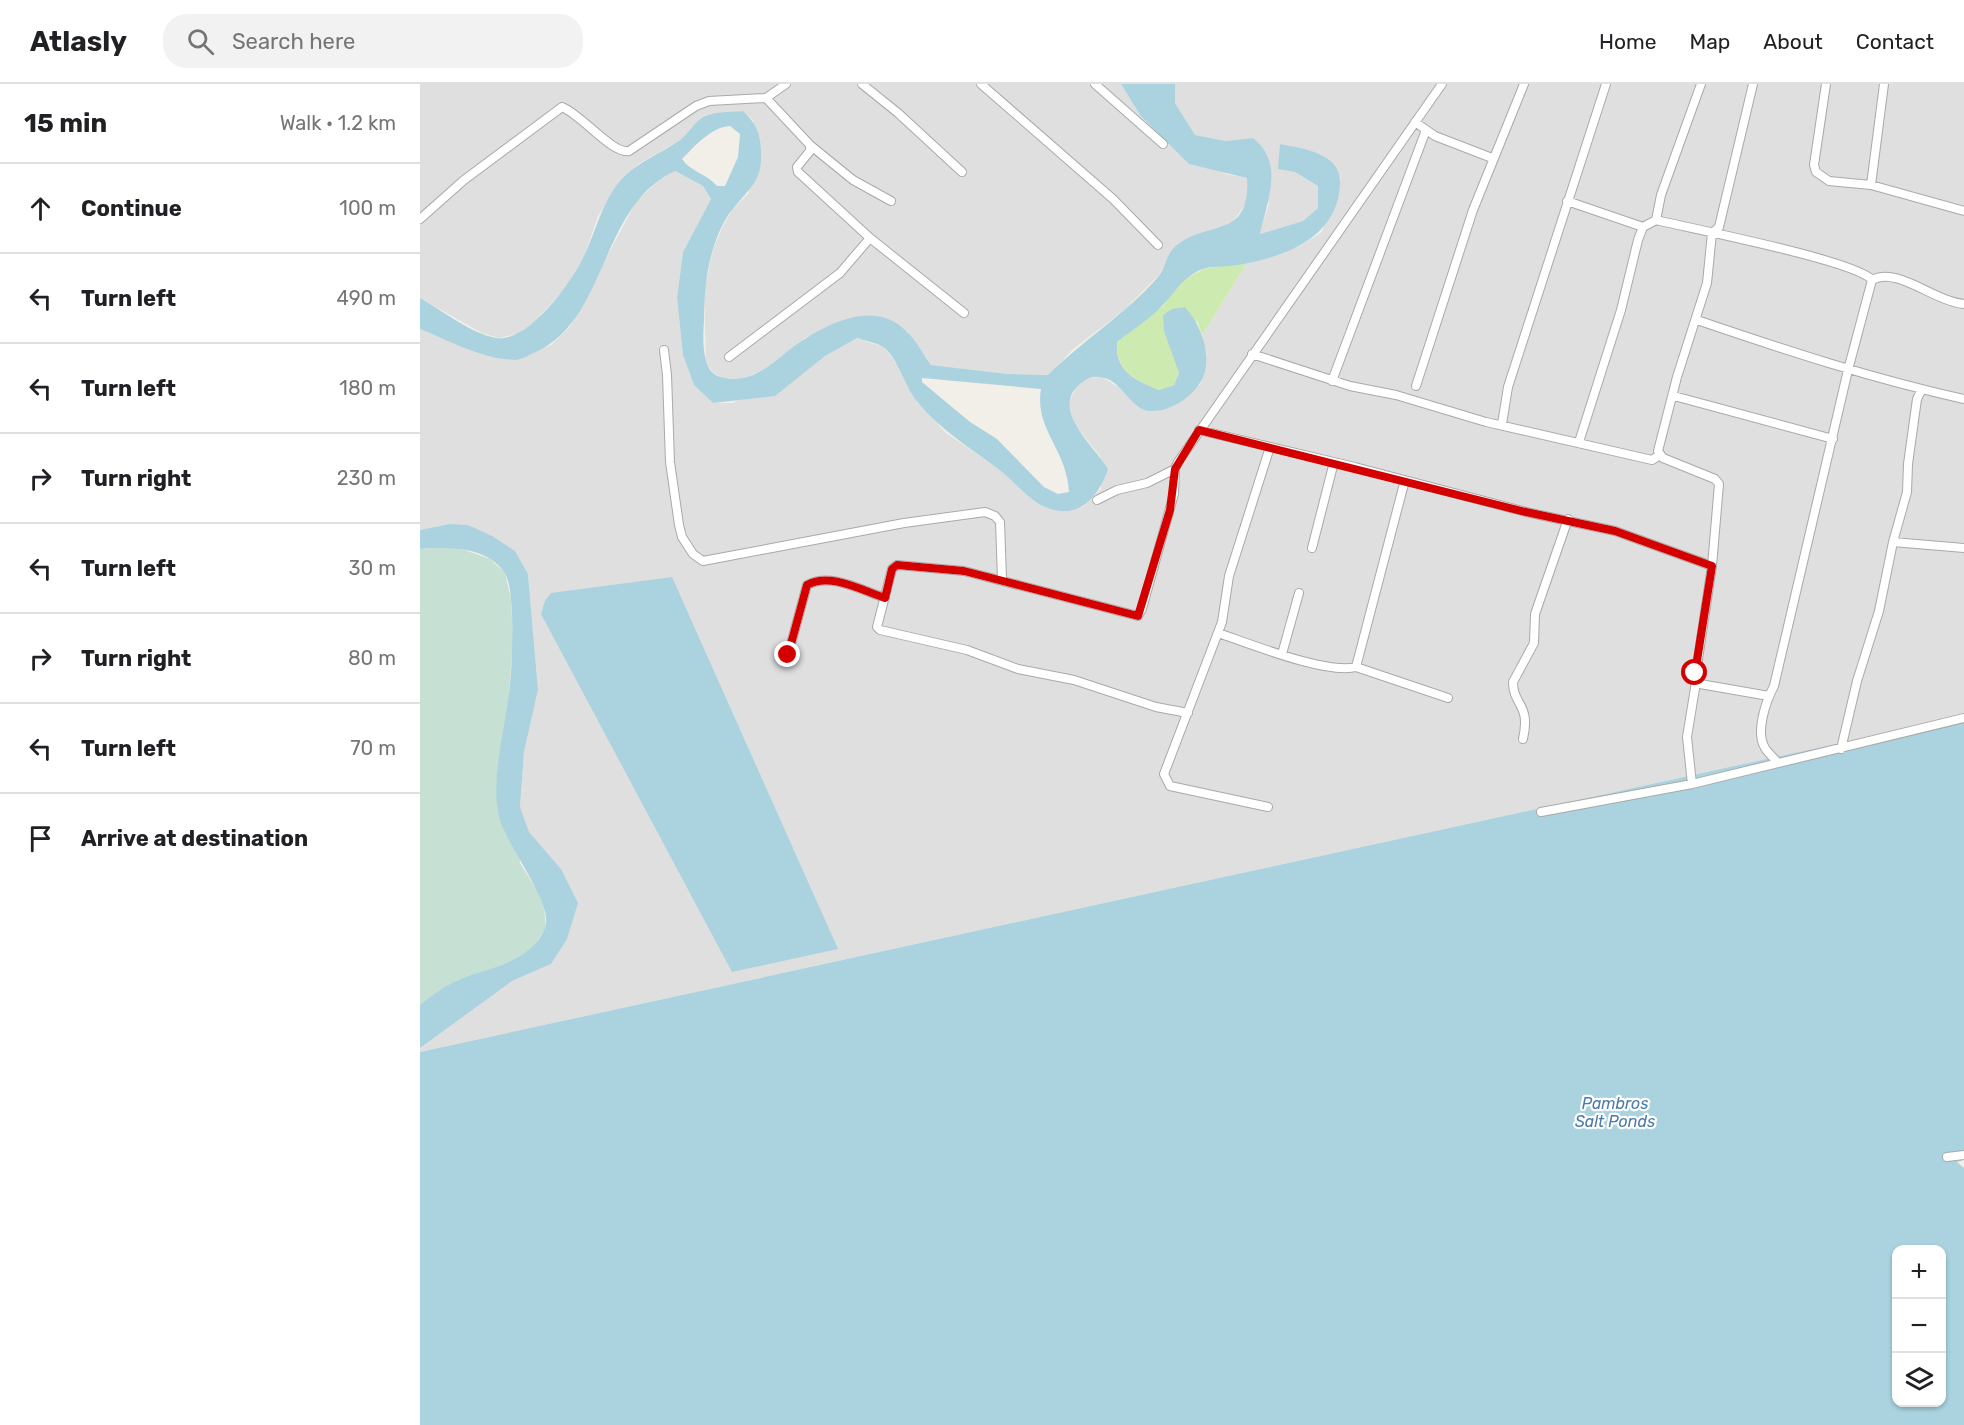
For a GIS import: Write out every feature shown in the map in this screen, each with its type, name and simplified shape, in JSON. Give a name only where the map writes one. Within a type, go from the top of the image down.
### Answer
[{"type":"street","points":[[420,219],[464,180],[562,107],[575,112],[614,148],[623,152],[696,106],[710,101],[766,98],[775,87],[786,84]]},
{"type":"street","points":[[862,84],[898,113],[962,172]]},
{"type":"street","points":[[981,84],[1113,200],[1158,245]]},
{"type":"street","points":[[1095,84],[1163,144]]},
{"type":"street","points":[[1188,713],[1156,707],[1074,680],[1018,669],[967,650],[880,630],[877,627],[892,569],[897,565],[964,571],[1138,616],[1170,510],[1175,469],[1199,430],[1442,84]]},
{"type":"street","points":[[1416,386],[1492,158],[1524,84]]},
{"type":"street","points":[[1502,424],[1508,387],[1606,84]]},
{"type":"street","points":[[1656,220],[1661,195],[1701,84]]},
{"type":"street","points":[[1692,784],[1687,737],[1712,566],[1719,484],[1716,479],[1669,461],[1660,454],[1659,446],[1682,359],[1697,320],[1711,262],[1712,233],[1719,227],[1754,84]]},
{"type":"street","points":[[1826,84],[1814,165],[1816,172],[1829,181],[1871,185],[1964,211]]},
{"type":"street","points":[[1871,185],[1884,84]]},
{"type":"street","points":[[766,98],[810,145],[853,180],[891,201]]},
{"type":"street","points":[[1415,122],[1426,130],[1492,158]]},
{"type":"street","points":[[1332,381],[1426,130]]},
{"type":"street","points":[[810,145],[810,151],[797,167],[798,172],[870,238],[964,313]]},
{"type":"street","points":[[1567,201],[1643,227]]},
{"type":"street","points":[[1579,442],[1621,310],[1643,227],[1656,220],[1742,238],[1859,271],[1872,280]]},
{"type":"street","points":[[729,357],[840,273],[870,238]]},
{"type":"street","points":[[1778,763],[1764,746],[1761,733],[1848,370],[1872,280],[1880,275],[1897,276],[1950,303],[1964,304]]},
{"type":"street","points":[[1697,320],[1848,370],[1921,391],[1964,399]]},
{"type":"street","points":[[663,350],[667,375],[670,462],[680,525],[688,546],[703,561],[904,523],[985,512],[995,516],[1000,522],[1002,579]]},
{"type":"street","points":[[1252,354],[1332,381],[1396,394],[1485,422],[1502,424],[1652,460],[1660,454]]},
{"type":"street","points":[[1841,748],[1857,681],[1879,611],[1893,542],[1907,492],[1908,464],[1917,399],[1921,391]]},
{"type":"street","points":[[1674,396],[1833,439]]},
{"type":"street","points":[[1199,430],[1334,462],[1516,510],[1568,519],[1615,531],[1712,566]]},
{"type":"street","points":[[1268,807],[1167,784],[1164,774],[1218,633],[1229,576],[1270,447]]},
{"type":"street","points":[[1312,548],[1334,462]]},
{"type":"street","points":[[1096,500],[1117,490],[1148,483],[1175,469]]},
{"type":"street","points":[[1356,667],[1405,480]]},
{"type":"street","points":[[1523,739],[1527,716],[1513,689],[1513,682],[1534,643],[1535,614],[1568,519]]},
{"type":"street","points":[[1893,542],[1964,548]]},
{"type":"street","points":[[788,655],[807,585],[816,580],[827,579],[885,598]]},
{"type":"street","points":[[1282,654],[1299,593]]},
{"type":"street","points":[[1218,633],[1282,654],[1343,670],[1356,667],[1448,698]]},
{"type":"street","points":[[1696,682],[1769,696]]},
{"type":"street","points":[[1540,812],[1692,784],[1964,718]]},
{"type":"street","points":[[1947,1157],[1964,1155]]},
{"type":"shaded area","points":[[420,84],[1121,84],[1140,115],[1226,174],[1247,178],[1248,201],[1231,224],[1196,236],[1173,249],[1159,275],[1124,310],[1072,350],[1049,375],[1008,374],[931,365],[907,331],[806,337],[769,368],[741,379],[724,379],[712,372],[706,361],[704,292],[713,249],[723,226],[733,209],[749,193],[753,120],[742,111],[722,112],[700,119],[682,139],[640,163],[620,181],[598,216],[584,257],[570,283],[533,323],[517,334],[499,338],[482,333],[420,298]]},
{"type":"shaded area","points":[[1175,84],[1964,84],[1964,716],[420,1052],[420,1048],[457,1019],[512,981],[551,964],[561,869],[528,832],[520,807],[524,752],[538,690],[528,574],[449,524],[420,530],[420,329],[482,354],[517,360],[551,345],[569,328],[636,202],[661,178],[675,171],[703,186],[711,199],[683,252],[677,298],[683,355],[694,385],[713,403],[733,403],[856,338],[884,347],[898,366],[917,402],[946,433],[998,468],[1043,506],[1064,510],[1083,507],[1101,489],[1100,456],[1073,422],[1068,404],[1077,386],[1088,378],[1102,377],[1126,392],[1137,406],[1200,385],[1206,366],[1202,335],[1248,261],[1300,246],[1322,232],[1341,177],[1295,172],[1318,186],[1318,208],[1303,221],[1259,234],[1269,204],[1253,138],[1226,141],[1195,135],[1175,103]]},
{"type":"green space","points":[[1248,261],[1202,335],[1197,321],[1174,354],[1179,373],[1174,385],[1159,390],[1128,373],[1117,352],[1117,342],[1164,305],[1181,281],[1204,269]]},
{"type":"green space","points":[[456,547],[490,559],[505,573],[511,599],[513,639],[509,692],[520,863],[543,900],[546,927],[532,949],[516,960],[455,982],[420,1005],[420,549]]},
{"type":"water","points":[[1121,84],[1175,84],[1175,103],[1195,135],[1226,141],[1253,138],[1263,148],[1269,159],[1271,171],[1269,196],[1260,234],[1303,221],[1318,208],[1318,186],[1295,172],[1278,169],[1280,144],[1320,154],[1329,160],[1339,175],[1340,186],[1336,205],[1328,221],[1302,244],[1285,252],[1248,263],[1210,267],[1198,271],[1182,283],[1152,315],[1117,342],[1119,360],[1134,378],[1159,390],[1174,385],[1179,373],[1164,331],[1163,315],[1172,309],[1185,307],[1202,334],[1206,350],[1204,375],[1186,398],[1168,408],[1149,411],[1138,406],[1110,380],[1097,377],[1087,379],[1074,391],[1070,402],[1071,414],[1084,437],[1108,469],[1104,480],[1092,498],[1076,509],[1055,510],[1037,503],[1003,472],[946,431],[914,398],[891,355],[886,349],[872,342],[857,338],[825,356],[775,396],[713,403],[694,385],[683,355],[677,298],[683,252],[711,199],[703,186],[675,171],[650,187],[632,209],[578,315],[560,336],[536,352],[518,360],[503,359],[466,349],[420,329],[420,298],[467,327],[486,335],[496,338],[508,337],[521,331],[547,309],[569,282],[588,248],[608,199],[627,174],[680,140],[703,117],[720,112],[743,111],[758,133],[761,161],[754,183],[724,223],[711,258],[705,294],[703,339],[707,364],[712,372],[730,379],[753,375],[772,364],[798,343],[832,324],[858,316],[871,316],[896,323],[914,340],[931,365],[1008,374],[1048,375],[1146,290],[1160,274],[1173,249],[1185,240],[1233,221],[1241,212],[1246,198],[1247,178],[1189,164],[1140,115]],"holes":[[[730,126],[740,134],[738,157],[725,186],[717,186],[682,159],[710,133]],[[922,378],[1041,389],[1042,416],[1063,463],[1069,492],[1058,494],[1044,487],[997,439],[970,422],[922,382]]]},
{"type":"water","points":[[449,524],[468,525],[492,536],[515,551],[528,574],[538,690],[524,752],[520,807],[529,832],[561,869],[578,903],[567,939],[551,964],[512,981],[420,1048],[420,1005],[454,982],[506,963],[529,950],[545,928],[546,917],[536,888],[509,840],[498,812],[496,783],[509,694],[512,653],[512,612],[508,581],[496,563],[477,553],[442,548],[420,549],[420,530]]},
{"type":"water","points":[[672,577],[838,949],[732,972],[541,614],[545,601],[551,593]]},
{"type":"water","name":"Pambros Salt Ponds","points":[[1964,716],[1964,1160],[1957,1162],[1964,1168],[1964,1425],[420,1425],[420,1052]]},
{"type":"route","points":[[788,655],[807,585],[816,580],[827,579],[885,598],[892,569],[897,565],[946,568],[1002,579],[1138,616],[1142,609],[1170,510],[1174,494],[1175,469],[1199,430],[1354,467],[1526,512],[1568,519],[1615,531],[1712,566],[1695,673]]}]
